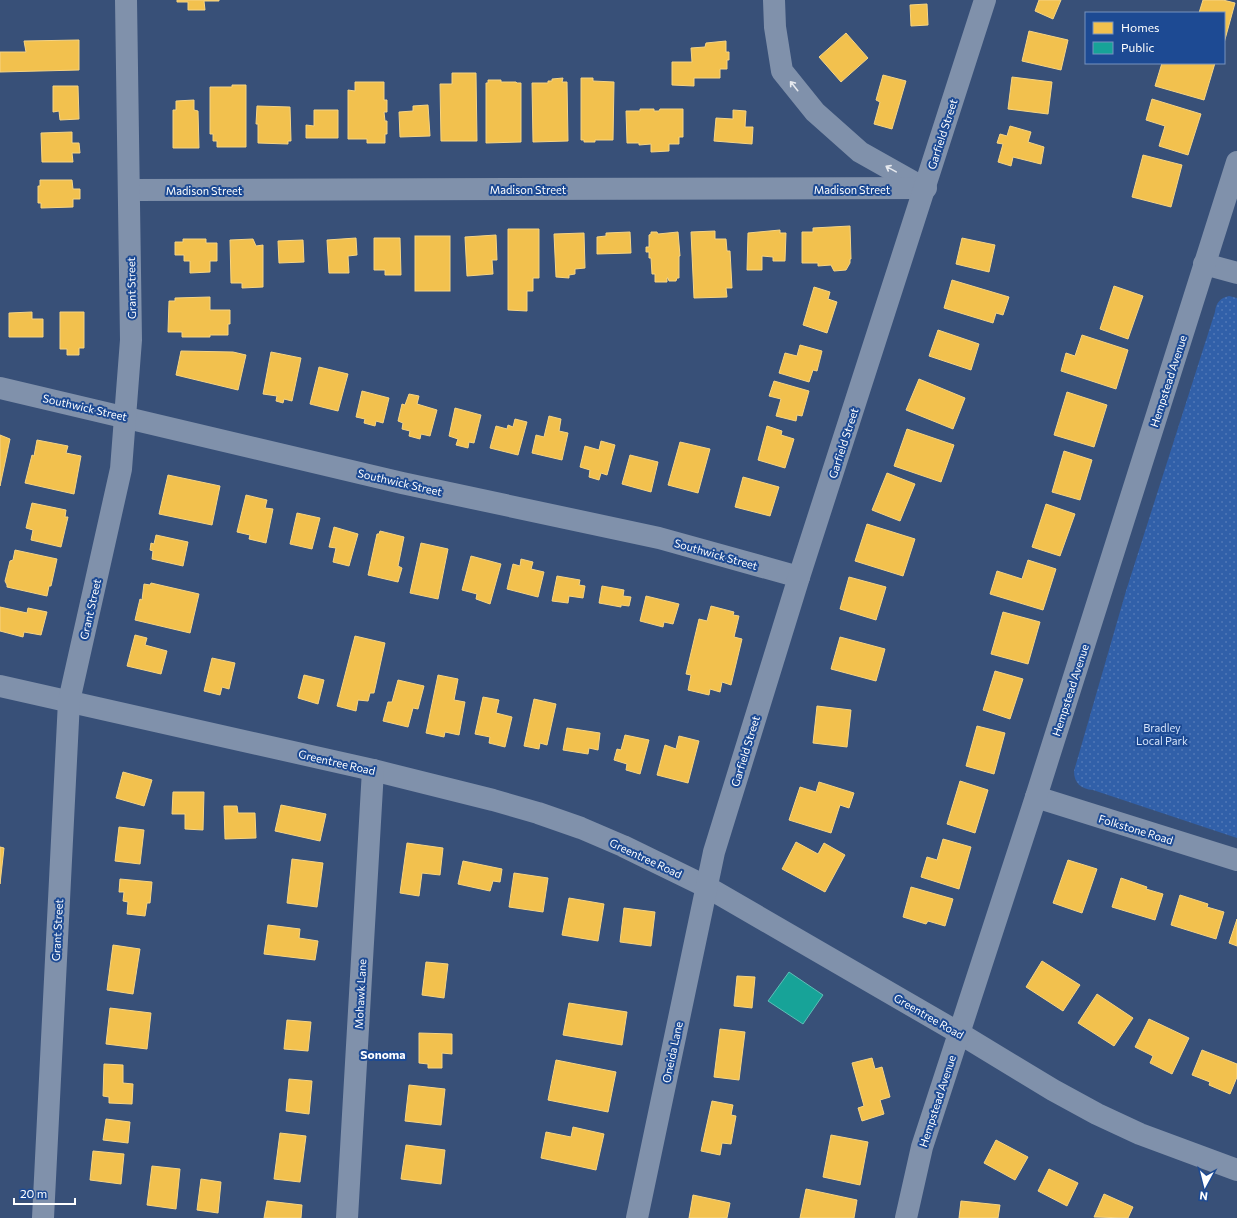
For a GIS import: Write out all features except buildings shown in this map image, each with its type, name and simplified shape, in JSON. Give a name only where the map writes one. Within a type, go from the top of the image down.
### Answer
[{"type":"street","name":"Grant Street","points":[[43,1218],[69,701],[121,469],[126,417],[131,340],[130,190],[126,0]]},
{"type":"street","points":[[774,0],[775,27],[782,71],[815,112],[860,152],[926,188]]},
{"type":"street","name":"Garfield Street","points":[[707,887],[714,852],[799,577],[986,0]]},
{"type":"street","name":"Hempstead Avenue","points":[[906,1218],[922,1147],[1036,797],[1237,162]]},
{"type":"street","name":"Madison Street","points":[[130,190],[926,188]]},
{"type":"street","points":[[1204,264],[1237,273]]},
{"type":"street","name":"Southwick Street","points":[[0,388],[402,483],[659,538],[799,577]]},
{"type":"street","name":"Greentree Road","points":[[0,686],[373,770],[493,800],[538,813],[581,828],[624,846],[707,887],[959,1033],[1053,1090],[1097,1114],[1140,1134],[1237,1170]]},
{"type":"street","name":"Mohawk Lane","points":[[347,1218],[373,770]]},
{"type":"street","name":"Folkstone Road","points":[[1036,797],[1237,860]]},
{"type":"street","name":"Oneida Lane","points":[[637,1218],[707,887]]},
{"type":"green space","name":"Bradley Local Park","points":[[1229,296],[1237,298],[1237,838],[1082,787],[1075,779],[1074,775],[1126,591],[1216,306],[1219,301]]},
{"type":"district","name":"Sonoma","points":[[383,1054]]}]
